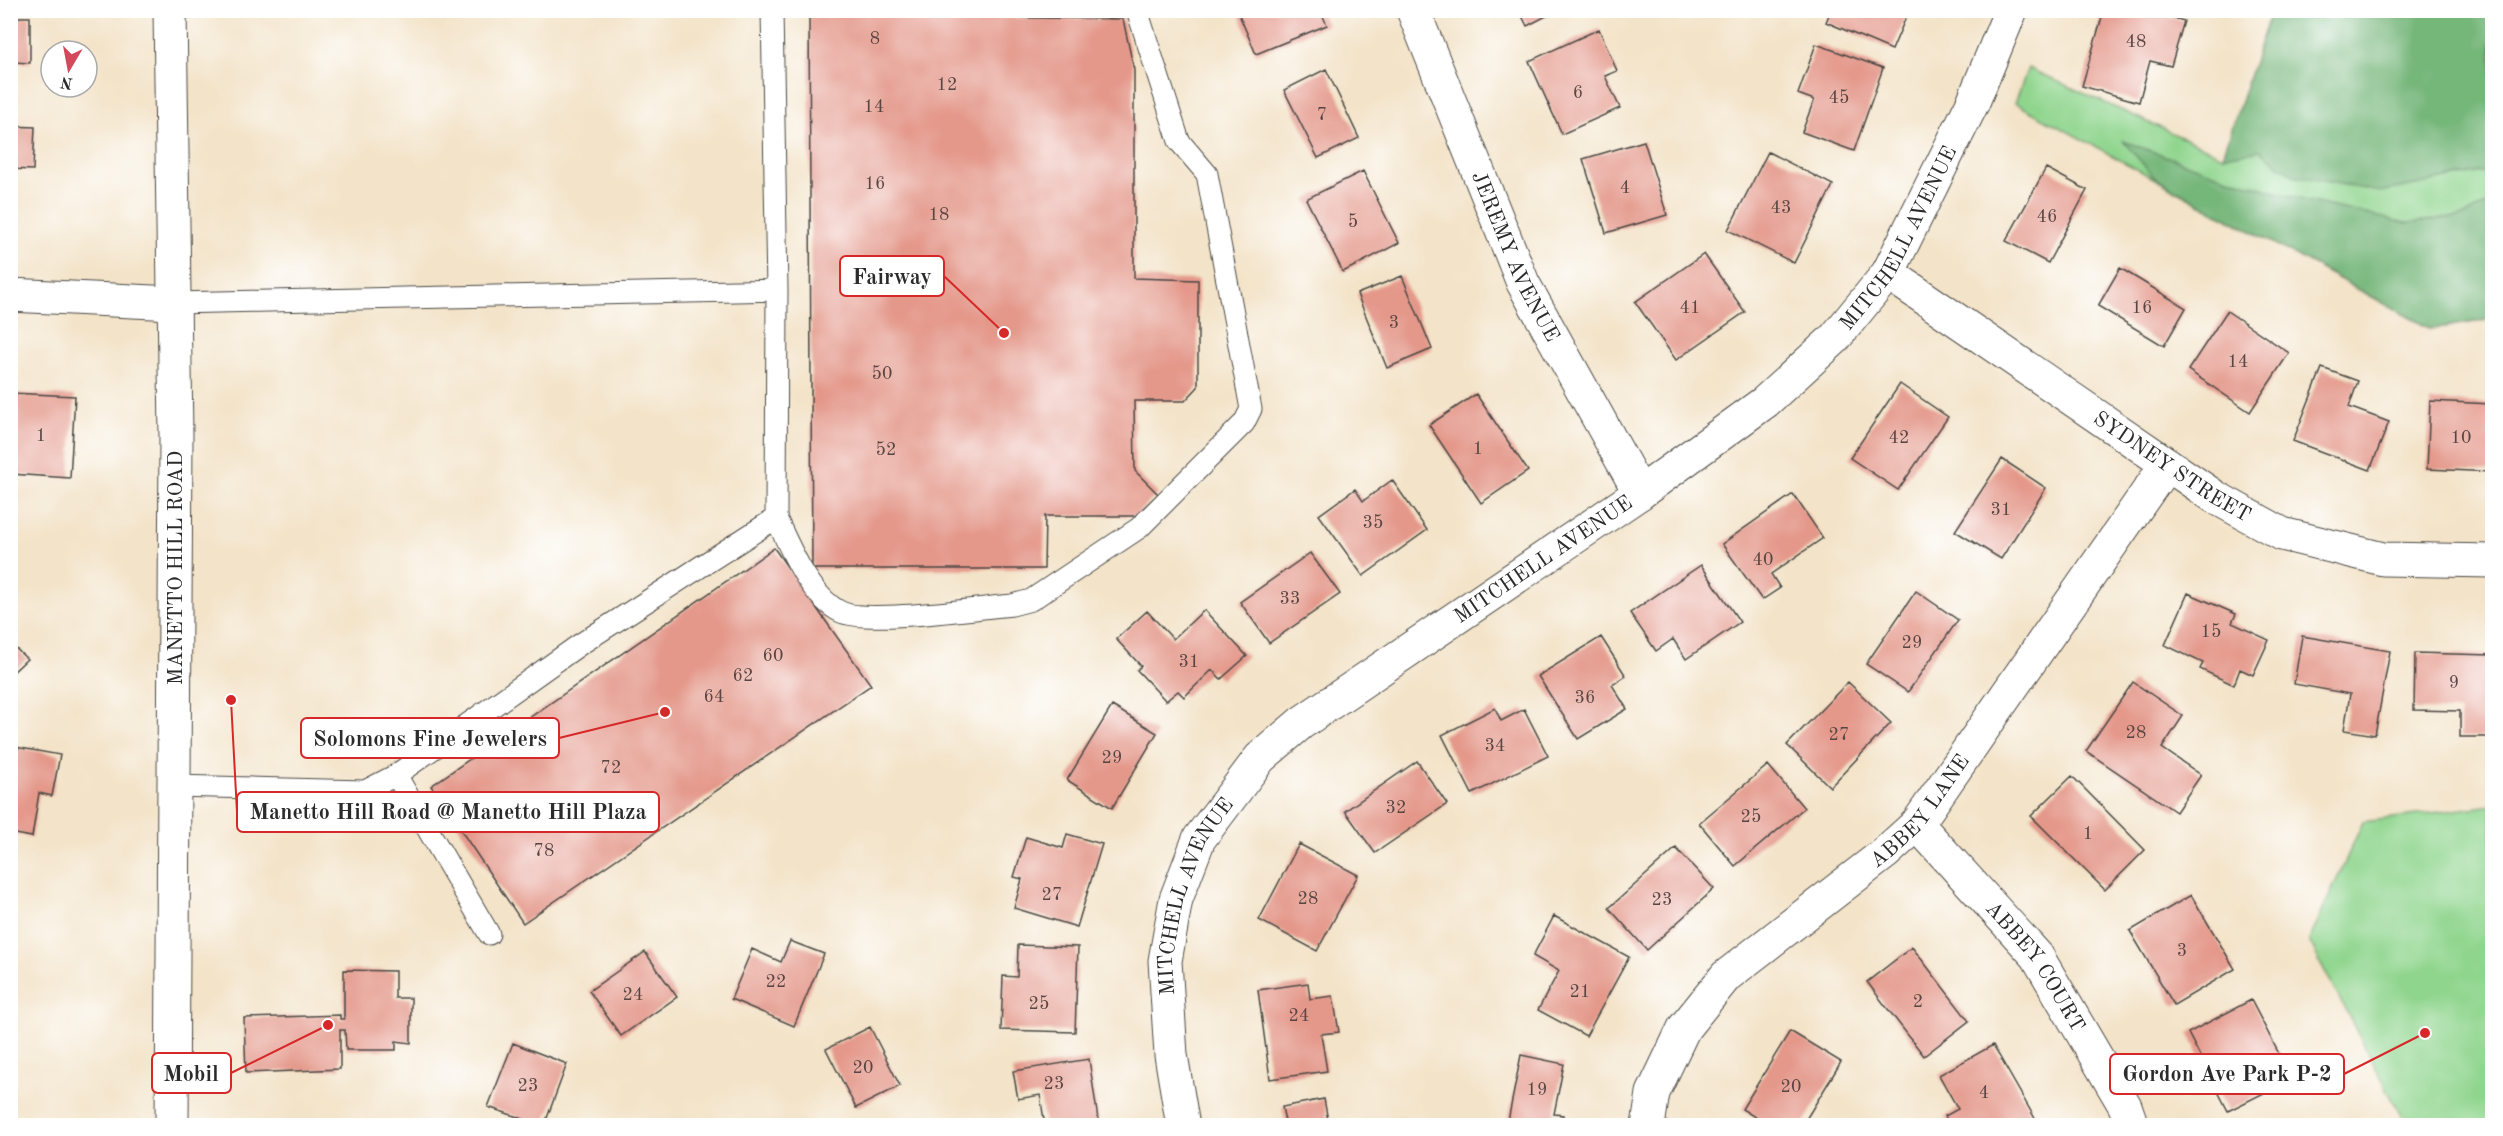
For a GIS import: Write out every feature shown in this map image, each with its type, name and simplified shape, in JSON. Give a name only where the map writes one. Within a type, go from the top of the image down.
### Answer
[{"type":"street","name":"MANETTO HILL ROAD","points":[[170,10],[176,436],[172,1125]]},
{"type":"street","name":"JEREMY AVENUE","points":[[1413,10],[1523,284],[1640,493]]},
{"type":"street","name":"MITCHELL AVENUE","points":[[1183,1125],[1171,1055],[1165,961],[1176,899],[1199,839],[1260,758],[1301,723],[1640,493],[1765,402],[1834,339],[1888,273],[1972,102],[2011,10]]},
{"type":"street","name":"SYDNEY STREET","points":[[1888,273],[2215,497],[2282,534],[2383,559],[2493,561]]},
{"type":"street","points":[[10,295],[174,303]]},
{"type":"street","name":"ABBEY LANE","points":[[1648,1125],[1653,1093],[1684,1028],[1726,976],[1885,853],[1917,824],[2167,464]]},
{"type":"street","name":"ABBEY COURT","points":[[1917,824],[2037,956],[2125,1106],[2132,1125]]},
{"type":"lane","points":[[772,10],[777,290],[776,518],[796,562],[819,593],[841,612],[866,617],[1012,605],[1031,600],[1139,528],[1244,423],[1251,410],[1206,174],[1179,141],[1137,10]]},
{"type":"lane","points":[[174,303],[777,290]]},
{"type":"lane","points":[[174,786],[364,791],[396,775],[579,645],[776,518]]},
{"type":"lane","points":[[396,775],[489,934]]},
{"type":"green space","points":[[2271,11],[2492,11],[2492,319],[2431,329],[2015,103],[2028,68],[2223,156]]},
{"type":"green space","points":[[2271,11],[2492,11],[2492,167],[2487,171],[2380,192],[2293,175],[2260,150],[2223,156]]},
{"type":"green space","points":[[2123,141],[2225,177],[2311,202],[2407,223],[2464,216],[2492,202],[2492,319],[2431,329],[2156,179]]},
{"type":"green space","points":[[2492,805],[2492,1125],[2406,1125],[2309,941],[2363,822]]},
{"type":"building","points":[[809,10],[967,10],[967,17],[1123,19],[1134,70],[1134,278],[1198,280],[1198,387],[1185,401],[1134,401],[1135,471],[1158,494],[1135,516],[1045,516],[1044,569],[812,569]]},
{"type":"building","points":[[1237,10],[1320,10],[1327,25],[1256,54]]},
{"type":"building","points":[[1519,10],[1558,10],[1527,26]]},
{"type":"building","points":[[1831,10],[1909,10],[1892,50],[1826,22]]},
{"type":"building","points":[[2104,10],[2146,10],[2184,21],[2171,66],[2150,61],[2139,102],[2082,86]]},
{"type":"building","points":[[10,17],[30,17],[30,63],[13,62],[13,85]]},
{"type":"building","points":[[1599,29],[1617,71],[1605,76],[1620,108],[1562,134],[1529,61]]},
{"type":"building","points":[[1816,44],[1883,68],[1854,151],[1802,132],[1814,100],[1798,94]]},
{"type":"building","points":[[1326,69],[1359,138],[1318,158],[1284,90]]},
{"type":"building","points":[[10,126],[35,127],[33,170],[10,169]]},
{"type":"building","points":[[1644,141],[1667,215],[1606,233],[1583,159]]},
{"type":"building","points":[[1768,152],[1833,185],[1794,263],[1728,230]]},
{"type":"building","points":[[2046,168],[2087,190],[2048,263],[2006,241]]},
{"type":"building","points":[[1363,171],[1399,243],[1343,272],[1306,199]]},
{"type":"building","points":[[1704,254],[1745,312],[1676,360],[1635,302]]},
{"type":"building","points":[[2120,268],[2186,308],[2164,346],[2098,306]]},
{"type":"building","points":[[1402,276],[1432,349],[1387,368],[1357,294]]},
{"type":"building","points":[[2227,311],[2289,353],[2250,412],[2188,370]]},
{"type":"building","points":[[2322,368],[2358,381],[2349,407],[2389,422],[2370,470],[2293,441]]},
{"type":"building","points":[[1900,384],[1948,417],[1898,490],[1850,458]]},
{"type":"building","points":[[10,393],[75,396],[70,478],[10,474]]},
{"type":"building","points":[[1476,394],[1528,471],[1481,503],[1429,425]]},
{"type":"building","points":[[2430,401],[2492,404],[2492,472],[2427,469]]},
{"type":"building","points":[[2002,459],[2046,488],[2001,559],[1955,531]]},
{"type":"building","points":[[1392,480],[1427,530],[1363,576],[1319,515],[1355,489],[1363,501]]},
{"type":"building","points":[[1793,494],[1823,538],[1771,574],[1780,588],[1762,600],[1722,544]]},
{"type":"building","points":[[774,548],[871,685],[523,923],[431,786]]},
{"type":"building","points":[[1310,553],[1340,594],[1269,643],[1240,602]]},
{"type":"building","points":[[1701,565],[1740,622],[1686,659],[1673,639],[1656,651],[1630,613]]},
{"type":"building","points":[[1916,591],[1958,620],[1908,692],[1866,664]]},
{"type":"building","points":[[2188,593],[2236,614],[2232,623],[2269,640],[2253,675],[2240,669],[2234,685],[2200,669],[2203,663],[2165,645]]},
{"type":"building","points":[[1204,610],[1247,656],[1221,679],[1212,670],[1184,697],[1178,691],[1166,701],[1137,670],[1141,666],[1116,639],[1147,611],[1173,639]]},
{"type":"building","points":[[2302,636],[2390,651],[2375,735],[2344,730],[2350,694],[2294,684]]},
{"type":"building","points":[[1601,637],[1626,676],[1612,685],[1627,709],[1578,739],[1538,676]]},
{"type":"building","points":[[10,643],[27,659],[10,675]]},
{"type":"building","points":[[2415,653],[2492,655],[2492,737],[2460,737],[2460,711],[2414,710]]},
{"type":"building","points":[[1848,682],[1891,723],[1830,787],[1787,745]]},
{"type":"building","points":[[2133,682],[2183,716],[2162,748],[2201,775],[2176,812],[2086,751]]},
{"type":"building","points":[[1112,706],[1157,733],[1112,808],[1067,780]]},
{"type":"building","points":[[1495,708],[1501,721],[1524,709],[1548,756],[1472,794],[1442,735]]},
{"type":"building","points":[[10,746],[60,755],[52,796],[39,793],[32,837],[10,833]]},
{"type":"building","points":[[1417,761],[1447,804],[1375,853],[1345,811]]},
{"type":"building","points":[[1768,765],[1804,808],[1735,866],[1699,823]]},
{"type":"building","points":[[2072,776],[2145,850],[2105,890],[2031,816]]},
{"type":"building","points":[[1067,834],[1102,844],[1077,927],[1014,908],[1022,879],[1014,877],[1026,837],[1063,848]]},
{"type":"building","points":[[1299,844],[1358,875],[1317,951],[1259,920]]},
{"type":"building","points":[[1676,848],[1714,889],[1647,950],[1609,908]]},
{"type":"building","points":[[2191,895],[2235,969],[2174,1005],[2130,931]]},
{"type":"building","points":[[1554,916],[1629,957],[1586,1036],[1538,1010],[1559,971],[1533,956]]},
{"type":"building","points":[[790,941],[824,954],[794,1026],[731,999],[752,949],[781,962]]},
{"type":"building","points":[[1018,945],[1078,947],[1075,1032],[1001,1030],[1003,976],[1017,977]]},
{"type":"building","points":[[1912,947],[1969,1021],[1924,1056],[1867,982]]},
{"type":"building","points":[[645,952],[677,997],[621,1036],[589,991]]},
{"type":"building","points":[[344,970],[395,971],[395,998],[411,998],[411,1043],[396,1041],[396,1050],[346,1050],[345,1030],[340,1030],[340,1069],[246,1073],[244,1018],[340,1015],[340,1019],[344,1019]]},
{"type":"building","points":[[1308,983],[1310,999],[1333,996],[1339,1032],[1321,1034],[1327,1071],[1270,1079],[1258,990]]},
{"type":"building","points":[[2251,1000],[2292,1079],[2228,1111],[2188,1033]]},
{"type":"building","points":[[870,1027],[900,1086],[856,1108],[826,1049]]},
{"type":"building","points":[[1790,1031],[1841,1062],[1802,1126],[1769,1126],[1742,1109]]},
{"type":"building","points":[[513,1043],[567,1064],[544,1126],[488,1107]]},
{"type":"building","points":[[1993,1045],[2037,1122],[2031,1126],[1950,1126],[1945,1116],[1958,1109],[1939,1075]]},
{"type":"building","points":[[1521,1055],[1564,1064],[1554,1114],[1563,1115],[1561,1126],[1507,1126]]},
{"type":"building","points":[[1089,1059],[1099,1126],[1045,1126],[1040,1095],[1018,1099],[1013,1071]]},
{"type":"building","points":[[1324,1099],[1329,1126],[1286,1126],[1282,1107]]},
{"type":"place","name":"Fairway","points":[[1004,333]]},
{"type":"place","name":"Manetto Hill Road @ Manetto Hill Plaza","points":[[231,700]]},
{"type":"place","name":"Solomons Fine Jewelers","points":[[665,712]]},
{"type":"place","name":"Mobil","points":[[328,1025]]},
{"type":"place","name":"Gordon Ave Park P-2","points":[[2425,1033]]}]
